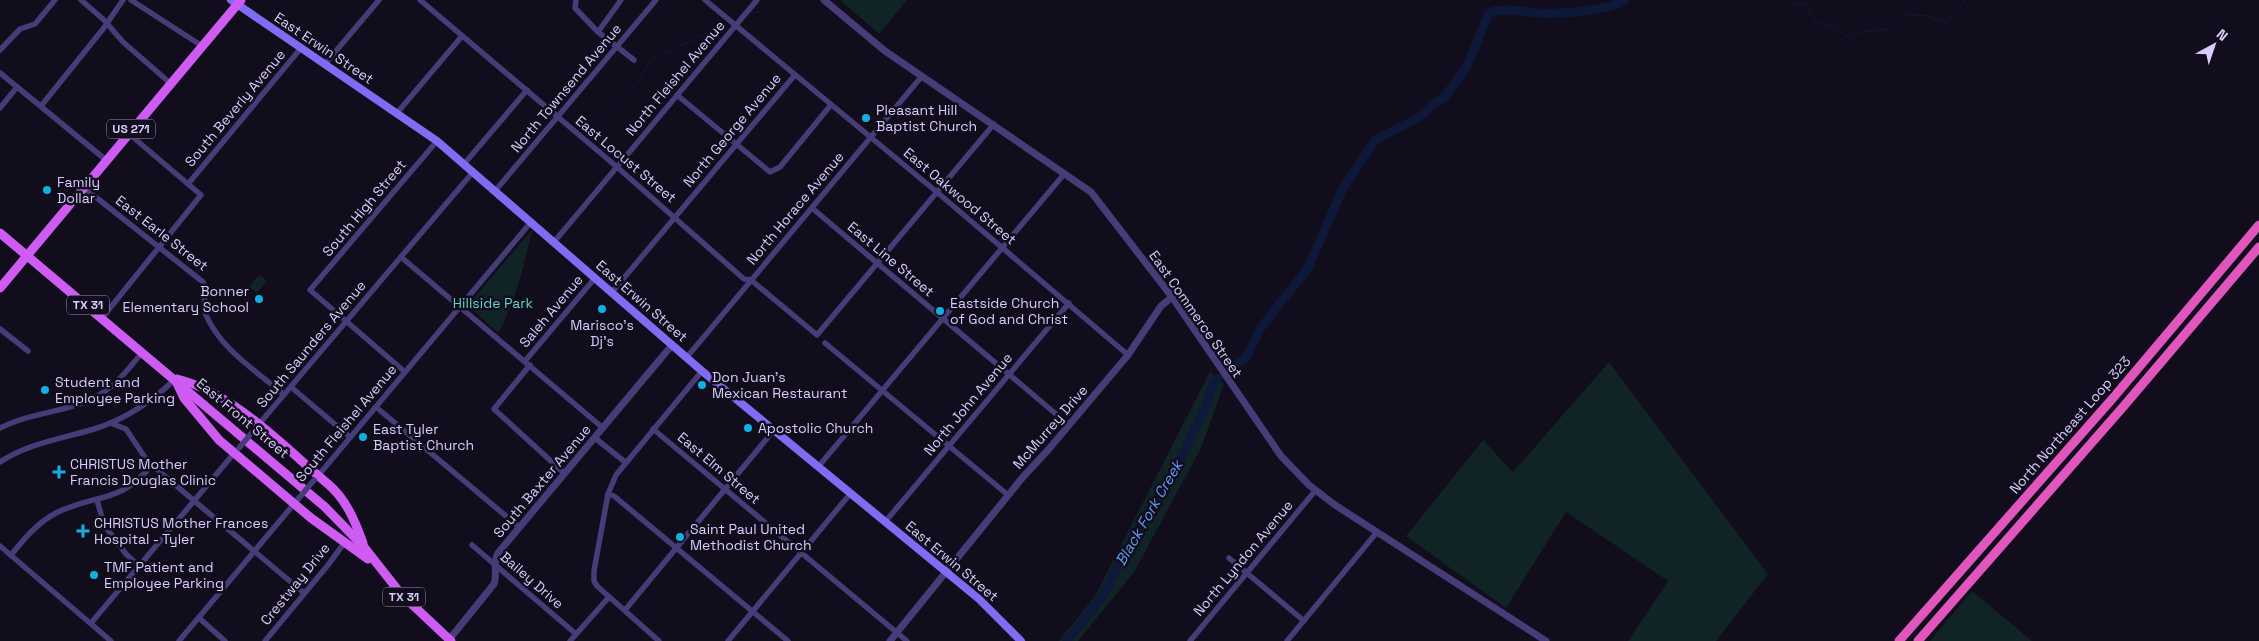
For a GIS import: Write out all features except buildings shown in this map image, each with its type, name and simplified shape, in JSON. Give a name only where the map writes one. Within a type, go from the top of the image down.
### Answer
[{"type":"highway","name":"North Northeast Loop 323","points":[[1900,641],[2113,398],[2259,226]]},
{"type":"highway","name":"North Northeast Loop 323","points":[[1918,641],[2123,407],[2259,247]]},
{"type":"highway","points":[[2234,254],[2245,263]]},
{"type":"highway","points":[[2113,398],[2123,407]]},
{"type":"highway","points":[[1997,530],[2008,539]]},
{"type":"main road","name":"US 271","points":[[27,256],[202,46],[236,1]]},
{"type":"main road","name":"East Erwin Street","points":[[236,1],[437,141],[672,345],[994,612],[1021,641]]},
{"type":"main road","name":"East Front Street","points":[[0,233],[311,494],[364,547],[416,609],[450,640]]},
{"type":"main road","points":[[0,288],[27,256]]},
{"type":"main road","points":[[175,379],[194,384],[240,410],[256,427],[342,499],[356,525],[364,547]]},
{"type":"main road","points":[[175,379],[184,398],[203,422],[386,575]]},
{"type":"street","points":[[0,50],[20,29],[35,24],[55,0]]},
{"type":"street","points":[[81,0],[108,24],[123,42],[170,83]]},
{"type":"street","points":[[41,106],[108,24],[123,0]]},
{"type":"street","points":[[131,0],[202,46]]},
{"type":"street","points":[[325,64],[379,0]]},
{"type":"street","name":"East Locust Street","points":[[420,0],[617,167],[744,279],[751,280],[817,335],[878,264]]},
{"type":"street","points":[[576,0],[575,8],[598,32],[634,60]]},
{"type":"street","points":[[598,32],[622,0]]},
{"type":"street","name":"North Townsend Avenue","points":[[496,191],[656,0]]},
{"type":"street","name":"East Oakwood Street","points":[[705,0],[830,106],[1003,247],[1128,355]]},
{"type":"street","name":"North Fleishel Avenue","points":[[554,242],[757,0]]},
{"type":"street","name":"East Commerce Street","points":[[824,0],[876,44],[1065,173],[1099,200],[1172,297],[1276,450],[1315,491],[1546,641]]},
{"type":"street","points":[[396,113],[462,36]]},
{"type":"street","name":"South Beverly Avenue","points":[[188,184],[301,48]]},
{"type":"street","points":[[0,73],[106,160]]},
{"type":"street","name":"North George Avenue","points":[[612,292],[794,76]]},
{"type":"street","name":"North Horace Avenue","points":[[687,357],[922,76]]},
{"type":"street","points":[[0,108],[17,87]]},
{"type":"street","points":[[464,164],[527,90]]},
{"type":"street","points":[[677,95],[736,146],[770,172],[780,167],[830,106]]},
{"type":"street","points":[[878,264],[994,124]]},
{"type":"street","points":[[102,318],[201,195],[128,133]]},
{"type":"street","name":"South High Street","points":[[346,322],[310,290],[437,141]]},
{"type":"street","name":"South Saunders Avenue","points":[[91,624],[473,172]]},
{"type":"street","points":[[818,467],[1065,173]]},
{"type":"street","name":"East Earle Street","points":[[83,187],[205,284],[204,310],[220,340],[284,395]]},
{"type":"street","name":"East Line Street","points":[[812,208],[1069,425]]},
{"type":"street","name":"South Fleishel Avenue","points":[[179,641],[531,222]]},
{"type":"street","points":[[401,257],[603,428]]},
{"type":"street","name":"Saleh Avenue","points":[[564,473],[494,409],[527,363],[595,278]]},
{"type":"street","name":"McMurrey Drive","points":[[890,641],[952,562],[1128,355],[1161,306],[1172,297]]},
{"type":"street","name":"North John Avenue","points":[[885,522],[1069,303]]},
{"type":"street","points":[[346,322],[406,372]]},
{"type":"street","points":[[0,329],[28,351]]},
{"type":"street","points":[[825,342],[1008,495]]},
{"type":"street","name":"South Baxter Avenue","points":[[450,640],[492,586],[496,577],[496,556],[672,345]]},
{"type":"street","points":[[0,428],[22,419],[95,398],[113,385],[143,352]]},
{"type":"street","points":[[659,641],[609,597],[594,581],[608,494],[616,475],[702,370]]},
{"type":"street","points":[[0,462],[35,444],[110,423],[128,414],[175,379]]},
{"type":"street","points":[[291,387],[350,437]]},
{"type":"street","points":[[376,407],[520,527]]},
{"type":"street","points":[[126,429],[128,414]]},
{"type":"street","points":[[110,423],[126,429],[152,465],[304,593]]},
{"type":"street","name":"East Elm Street","points":[[653,429],[907,641]]},
{"type":"street","points":[[625,610],[774,430]]},
{"type":"street","points":[[595,438],[625,462]]},
{"type":"street","points":[[11,555],[32,530],[50,517],[69,508],[119,493],[130,487],[152,465]]},
{"type":"street","name":"North Lyndon Avenue","points":[[1190,641],[1315,491]]},
{"type":"street","points":[[608,494],[614,496],[788,641]]},
{"type":"street","points":[[728,641],[850,494]]},
{"type":"street","points":[[97,500],[104,525],[126,554],[139,566]]},
{"type":"street","points":[[1287,641],[1377,532]]},
{"type":"street","name":"Crestway Drive","points":[[265,641],[345,542]]},
{"type":"street","name":"Bailey Drive","points":[[472,545],[576,634]]},
{"type":"street","points":[[0,546],[111,641]]},
{"type":"street","points":[[1229,558],[1304,620]]},
{"type":"street","points":[[570,641],[609,597]]},
{"type":"street","points":[[198,618],[225,641]]},
{"type":"green space","points":[[840,0],[907,0],[879,34]]},
{"type":"green space","name":"Hillside Park","points":[[532,230],[515,296],[498,333],[468,305]]},
{"type":"green space","points":[[259,275],[267,281],[257,293],[249,287]]},
{"type":"green space","points":[[1609,362],[1768,574],[1716,641],[1628,641],[1668,581],[1566,512],[1506,608],[1406,536],[1483,440],[1513,472]]},
{"type":"green space","points":[[1210,372],[1224,384],[1201,448],[1134,572],[1078,641],[1059,641],[1094,598]]},
{"type":"green space","points":[[1972,591],[2032,641],[1930,641]]},
{"type":"waterway","points":[[752,12],[761,12],[777,0]]},
{"type":"waterway","name":"Black Fork Creek","points":[[1228,370],[1246,358],[1260,329],[1308,268],[1342,190],[1375,140],[1418,118],[1435,103],[1444,98],[1467,66],[1489,13],[1508,10],[1540,13],[1571,12],[1608,7],[1625,0]]},
{"type":"waterway","points":[[1789,0],[1795,5],[1803,4],[1808,6],[1815,22],[1837,29],[1846,37],[1860,32],[1890,29],[1903,14],[1927,16],[1946,23],[1952,17]]},
{"type":"waterway","points":[[1957,12],[1965,0]]},
{"type":"waterway","points":[[591,137],[639,81],[650,61],[719,27]]},
{"type":"waterway","name":"Black Fork Creek","points":[[1067,641],[1101,599],[1146,514],[1175,471],[1207,403],[1214,382],[1218,378]]},
{"type":"place","name":"Pleasant Hill Baptist Church","points":[[866,118]]},
{"type":"place","name":"Family Dollar","points":[[47,190]]},
{"type":"place","name":"Bonner Elementary School","points":[[259,299]]},
{"type":"place","name":"Marisco's Dj's","points":[[602,309]]},
{"type":"place","name":"Eastside Church of God and Christ","points":[[940,311]]},
{"type":"place","name":"Don Juan's Mexican Restaurant","points":[[702,385]]},
{"type":"place","name":"Student and Employee Parking","points":[[45,390]]},
{"type":"place","name":"Apostolic Church","points":[[748,428]]},
{"type":"place","name":"East Tyler Baptist Church","points":[[363,437]]},
{"type":"place","name":"CHRISTUS Mother Francis Douglas Clinic","points":[[59,472]]},
{"type":"place","name":"CHRISTUS Mother Frances Hospital - Tyler","points":[[83,531]]},
{"type":"place","name":"Saint Paul United Methodist Church","points":[[680,537]]},
{"type":"place","name":"TMF Patient and Employee Parking","points":[[94,575]]}]
